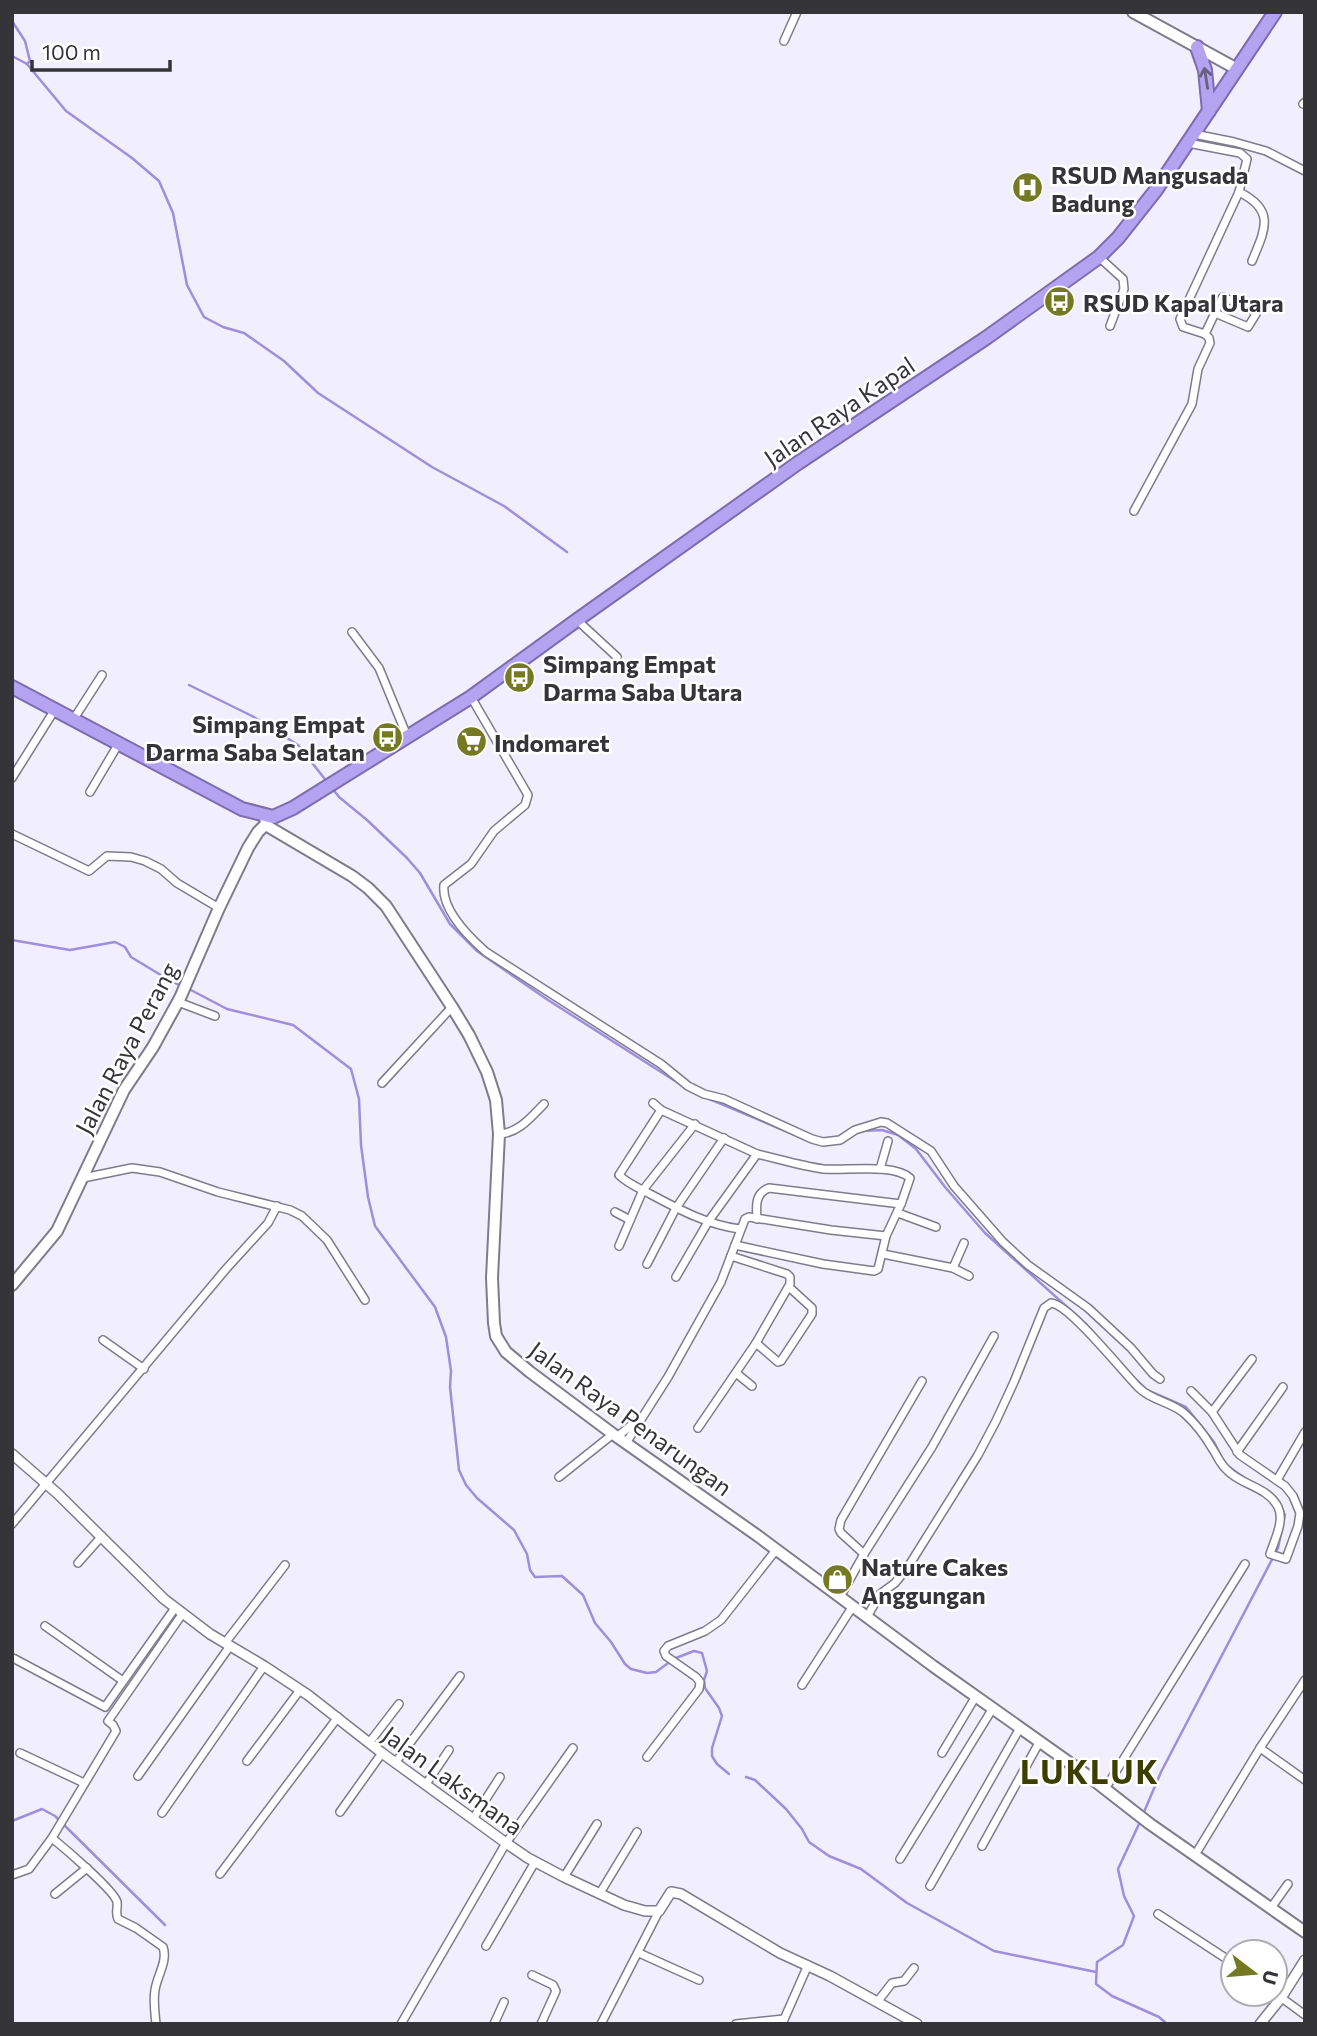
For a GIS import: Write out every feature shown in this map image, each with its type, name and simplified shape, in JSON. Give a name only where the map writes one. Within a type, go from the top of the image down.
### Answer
[{"type":"highway","name":"Jalan Raya Kapal","points":[[266,820],[307,799],[471,697],[798,463],[986,338],[1099,257],[1135,217],[1275,12]]},
{"type":"highway","points":[[1197,47],[1205,70],[1209,111]]},
{"type":"highway","points":[[12,687],[230,804],[266,820]]},
{"type":"main road","points":[[1133,12],[1237,69]]},
{"type":"main road","name":"Jalan Raya Perang","points":[[12,1285],[57,1231],[124,1090],[153,1047],[179,1000],[219,908],[266,820]]},
{"type":"main road","name":"Jalan Raya Penarungan","points":[[266,820],[289,840],[368,888],[394,917],[469,1035],[493,1086],[499,1134],[492,1278],[496,1336],[506,1352],[618,1438],[1040,1741],[1144,1820],[1305,1932]]},
{"type":"street","points":[[784,41],[797,12]]},
{"type":"street","points":[[1191,138],[1234,142],[1266,151],[1304,167]]},
{"type":"street","points":[[1134,511],[1192,404],[1198,369],[1210,343],[1205,334],[1183,327],[1180,319],[1239,192],[1247,159],[1240,153],[1191,138]]},
{"type":"street","points":[[1239,192],[1258,203],[1266,222],[1252,261]]},
{"type":"street","points":[[1099,257],[1125,283],[1110,326]]},
{"type":"street","points":[[1205,334],[1222,298],[1224,297],[1253,310],[1256,314],[1250,326],[1246,327],[1215,313]]},
{"type":"street","points":[[577,620],[617,657]]},
{"type":"street","points":[[352,632],[379,668],[407,736]]},
{"type":"street","points":[[73,720],[103,675]]},
{"type":"street","points":[[471,697],[528,795],[528,800],[494,831],[471,864],[444,885],[447,904],[469,937],[486,952],[617,1034],[670,1070],[688,1086],[704,1094],[724,1099],[767,1120],[823,1142],[840,1140],[855,1130],[881,1122],[897,1129],[931,1151],[954,1186],[1027,1265],[1088,1308],[1160,1379]]},
{"type":"street","points":[[12,778],[54,711]]},
{"type":"street","points":[[90,792],[119,743]]},
{"type":"street","points":[[12,834],[89,871],[107,856],[131,857],[145,861],[219,908]]},
{"type":"street","points":[[179,1000],[215,1016]]},
{"type":"street","points":[[382,1083],[452,1007]]},
{"type":"street","points":[[653,1103],[661,1110],[757,1154],[821,1168],[880,1169],[905,1174],[910,1178],[898,1213],[886,1236],[878,1269],[823,1264],[735,1245]]},
{"type":"street","points":[[499,1134],[508,1134],[522,1126],[544,1104]]},
{"type":"street","points":[[661,1110],[619,1173],[620,1177],[676,1208],[708,1222],[740,1229]]},
{"type":"street","points":[[619,1246],[643,1190],[695,1124]]},
{"type":"street","points":[[646,1264],[676,1208],[724,1138]]},
{"type":"street","points":[[880,1169],[888,1141]]},
{"type":"street","points":[[676,1277],[708,1222],[757,1154]]},
{"type":"street","points":[[83,1178],[132,1168],[160,1172],[218,1192],[277,1206],[302,1216],[327,1240],[365,1300]]},
{"type":"street","points":[[757,1219],[758,1196],[769,1188],[901,1205]]},
{"type":"street","points":[[13,1522],[226,1269],[268,1223],[277,1206]]},
{"type":"street","points":[[615,1212],[630,1220]]},
{"type":"street","points":[[898,1213],[936,1227]]},
{"type":"street","points":[[559,1477],[618,1438],[644,1414],[721,1282],[740,1229],[747,1218],[886,1236]]},
{"type":"street","points":[[953,1268],[964,1243]]},
{"type":"street","points":[[883,1254],[953,1268],[970,1276]]},
{"type":"street","points":[[698,1428],[756,1343],[791,1280],[787,1274],[731,1256]]},
{"type":"street","points":[[756,1343],[778,1362],[781,1361],[812,1314],[812,1308],[789,1287]]},
{"type":"street","points":[[867,1617],[880,1594],[895,1583],[908,1567],[978,1455],[1014,1382],[1045,1306],[1051,1303],[1058,1304],[1073,1317],[1143,1392],[1185,1414],[1207,1439],[1225,1469],[1265,1492],[1280,1514],[1270,1554],[1286,1559],[1305,1513]]},
{"type":"street","points":[[1096,1342],[1109,1329]]},
{"type":"street","points":[[840,1597],[932,1447],[994,1336]]},
{"type":"street","points":[[103,1340],[144,1369]]},
{"type":"street","points":[[1212,1412],[1252,1359]]},
{"type":"street","points":[[736,1373],[751,1386]]},
{"type":"street","points":[[864,1554],[841,1534],[841,1520],[922,1381]]},
{"type":"street","points":[[1237,1452],[1283,1387]]},
{"type":"street","points":[[1191,1391],[1212,1412],[1237,1452],[1285,1486],[1300,1513],[1298,1526]]},
{"type":"street","points":[[1277,1480],[1305,1432]]},
{"type":"street","name":"Jalan Laksmana","points":[[12,1454],[47,1483],[102,1536],[156,1593],[210,1634],[300,1690],[382,1754],[535,1862],[640,1910],[659,1911]]},
{"type":"street","points":[[78,1563],[102,1536]]},
{"type":"street","points":[[648,1757],[699,1689],[700,1682],[696,1677],[666,1656],[664,1651],[668,1646],[705,1632],[721,1620],[776,1550]]},
{"type":"street","points":[[1105,1789],[1245,1564]]},
{"type":"street","points":[[138,1776],[285,1565]]},
{"type":"street","points":[[802,1685],[853,1606]]},
{"type":"street","points":[[13,1658],[104,1707],[179,1611]]},
{"type":"street","points":[[12,1875],[29,1869],[52,1838],[116,1731],[108,1721],[179,1611]]},
{"type":"street","points":[[45,1626],[123,1681]]},
{"type":"street","points":[[162,1813],[264,1666]]},
{"type":"street","points":[[395,1763],[460,1676]]},
{"type":"street","points":[[1195,1855],[1305,1680]]},
{"type":"street","points":[[247,1761],[300,1690]]},
{"type":"street","points":[[942,1753],[976,1696]]},
{"type":"street","points":[[369,1743],[399,1704]]},
{"type":"street","points":[[900,1859],[993,1708]]},
{"type":"street","points":[[220,1874],[338,1717]]},
{"type":"street","points":[[930,1886],[1020,1728]]},
{"type":"street","points":[[982,1846],[1040,1741]]},
{"type":"street","points":[[401,2024],[506,1843],[573,1748]]},
{"type":"street","points":[[1260,1748],[1305,1780]]},
{"type":"street","points":[[426,1784],[449,1750]]},
{"type":"street","points":[[20,1753],[84,1783]]},
{"type":"street","points":[[340,1812],[382,1754]]},
{"type":"street","points":[[473,1819],[500,1777]]},
{"type":"street","points":[[564,1877],[597,1824]]},
{"type":"street","points":[[600,1893],[637,1832]]},
{"type":"street","points":[[52,1838],[87,1868],[116,1900],[118,1919],[136,1928],[164,1950],[155,1989],[156,2024]]},
{"type":"street","points":[[486,1946],[535,1862]]},
{"type":"street","points":[[55,1894],[87,1868]]},
{"type":"street","points":[[1271,1908],[1288,1884]]},
{"type":"street","points":[[601,2024],[671,1892],[780,1953],[878,2001],[907,2021],[917,2024]]},
{"type":"street","points":[[1158,1914],[1219,1955]]},
{"type":"street","points":[[639,1953],[699,1980]]},
{"type":"street","points":[[1289,1981],[1305,1960]]},
{"type":"street","points":[[736,2024],[783,2022],[808,1965]]},
{"type":"street","points":[[878,2001],[892,1983],[904,1981],[914,1968]]},
{"type":"street","points":[[532,1975],[552,1985],[556,1991],[541,2024]]},
{"type":"street","points":[[495,2024],[504,2002]]},
{"type":"street","points":[[1289,2004],[1305,2015]]},
{"type":"street","points":[[1260,2024],[1270,2008]]},
{"type":"waterway","points":[[12,21],[25,41],[30,61],[27,64]]},
{"type":"waterway","points":[[12,56],[27,64],[66,111],[132,158],[159,181],[173,213],[187,285],[204,317],[223,327],[244,333],[284,361],[318,393],[432,467],[504,506],[567,552]]},
{"type":"waterway","points":[[189,685],[252,716],[298,745],[328,783]]},
{"type":"waterway","points":[[332,788],[407,858],[420,873],[450,924],[477,951],[548,1000],[694,1093]]},
{"type":"waterway","points":[[12,940],[70,950],[115,942],[125,947],[131,957],[181,986]]},
{"type":"waterway","points":[[187,988],[227,1009],[293,1025],[351,1069],[359,1099],[361,1145],[375,1226],[435,1307],[446,1337],[459,1470],[466,1485],[514,1530],[535,1577],[562,1576],[583,1595],[595,1623],[625,1664],[631,1669],[647,1673],[656,1672],[671,1661]]},
{"type":"waterway","points":[[707,1098],[814,1143]]},
{"type":"waterway","points":[[862,1131],[882,1130],[898,1135],[916,1149],[985,1233],[1096,1335]]},
{"type":"waterway","points":[[1135,1379],[1147,1390],[1186,1407],[1214,1442],[1225,1464],[1246,1479]]},
{"type":"waterway","points":[[1282,1509],[1285,1515],[1283,1523]]},
{"type":"waterway","points":[[1144,1812],[1161,1772],[1278,1548],[1281,1533]]},
{"type":"waterway","points":[[676,1658],[694,1651],[702,1653],[707,1671],[705,1688],[722,1716],[712,1756],[729,1774]]},
{"type":"waterway","points":[[746,1777],[755,1780],[786,1809],[809,1842],[829,1856],[861,1869],[907,1903],[994,1951],[1096,1972]]},
{"type":"waterway","points":[[12,1821],[42,1809],[55,1816],[165,1925]]},
{"type":"waterway","points":[[1139,1824],[1118,1869],[1124,1896],[1134,1916],[1123,1945],[1097,1962],[1096,1984],[1112,1996],[1159,2017],[1167,2024]]},
{"type":"place","name":"RSUD Mangusada Badung","points":[[1028,188]]},
{"type":"place","name":"RSUD Kapal Utara","points":[[1060,302]]},
{"type":"place","name":"Simpang Empat Darma Saba Utara","points":[[520,677]]},
{"type":"place","name":"Simpang Empat Darma Saba Selatan","points":[[388,737]]},
{"type":"place","name":"Indomaret","points":[[471,742]]},
{"type":"place","name":"Nature Cakes Anggungan","points":[[838,1580]]},
{"type":"district","name":"LUKLUK","points":[[1090,1771]]}]
